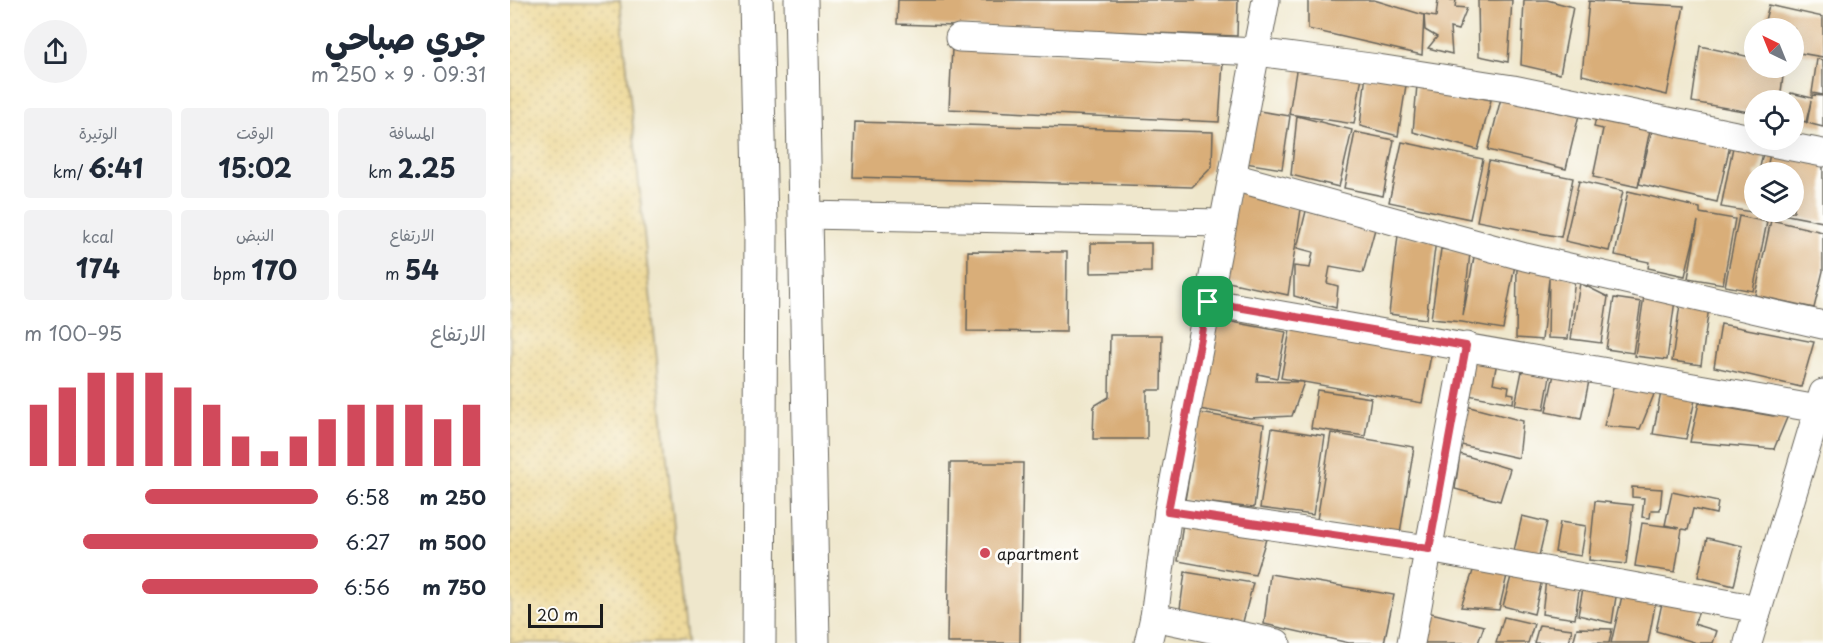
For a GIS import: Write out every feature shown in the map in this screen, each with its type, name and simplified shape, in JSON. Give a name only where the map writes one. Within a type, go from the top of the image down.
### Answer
[{"type":"main road","points":[[756,0],[760,227],[759,643]]},
{"type":"main road","points":[[801,0],[813,643]]},
{"type":"street","points":[[1148,643],[1154,617],[1168,511],[1266,0]]},
{"type":"street","points":[[959,38],[1257,52],[1513,89],[1744,137]]},
{"type":"street","points":[[1804,149],[1823,153]]},
{"type":"street","points":[[1233,177],[1525,257],[1823,325]]},
{"type":"street","points":[[805,215],[1223,223]]},
{"type":"street","points":[[1208,302],[1466,346],[1821,401],[1814,455],[1758,609],[1748,643]]},
{"type":"street","points":[[1411,643],[1466,346]]},
{"type":"street","points":[[1168,511],[1429,549],[1758,609]]},
{"type":"street","points":[[1154,617],[1277,643]]},
{"type":"sand","points":[[510,0],[620,0],[686,643],[510,643]]},
{"type":"building","points":[[898,0],[1238,0],[1237,36],[897,24]]},
{"type":"building","points":[[1308,0],[1374,0],[1424,15],[1422,55],[1308,29]]},
{"type":"building","points":[[1438,0],[1456,0],[1455,7],[1467,8],[1458,30],[1450,28],[1452,54],[1428,48],[1437,37],[1425,30],[1424,15],[1436,17]]},
{"type":"building","points":[[1478,0],[1512,0],[1508,62],[1479,56]]},
{"type":"building","points":[[1524,0],[1547,0],[1573,7],[1560,74],[1521,65]]},
{"type":"building","points":[[1589,1],[1684,6],[1667,95],[1582,75]]},
{"type":"building","points":[[1769,5],[1823,17],[1823,57],[1804,54],[1804,18],[1766,18]]},
{"type":"building","points":[[1700,46],[1744,56],[1744,78],[1783,78],[1781,90],[1744,90],[1744,111],[1692,102]]},
{"type":"building","points":[[952,48],[1223,62],[1219,122],[949,109]]},
{"type":"building","points":[[1817,59],[1823,60],[1823,95],[1812,93]]},
{"type":"building","points":[[1297,65],[1362,76],[1354,124],[1289,114]]},
{"type":"building","points":[[1366,74],[1407,79],[1398,136],[1360,126]]},
{"type":"building","points":[[1417,85],[1491,100],[1478,150],[1413,132]]},
{"type":"building","points":[[1812,95],[1823,96],[1823,127],[1807,123],[1811,101],[1806,122],[1804,122],[1804,96],[1812,98]]},
{"type":"building","points":[[1501,98],[1579,115],[1566,169],[1488,150]]},
{"type":"building","points":[[1253,110],[1290,116],[1282,169],[1245,163]]},
{"type":"building","points":[[1597,113],[1651,125],[1638,187],[1593,177],[1603,129],[1594,127]]},
{"type":"building","points":[[1297,116],[1352,130],[1339,187],[1291,175]]},
{"type":"building","points":[[855,122],[1213,132],[1212,167],[1192,187],[853,177]]},
{"type":"building","points":[[1654,123],[1731,141],[1717,202],[1639,184]]},
{"type":"building","points":[[1355,132],[1394,140],[1383,196],[1344,188]]},
{"type":"building","points":[[1402,142],[1483,159],[1470,219],[1389,202]]},
{"type":"building","points":[[1734,142],[1744,144],[1744,150],[1764,150],[1761,162],[1744,162],[1744,211],[1721,207]]},
{"type":"building","points":[[1770,154],[1823,165],[1823,222],[1804,218],[1804,162],[1768,162]]},
{"type":"building","points":[[1489,161],[1573,178],[1561,237],[1477,221]]},
{"type":"building","points":[[1579,181],[1623,191],[1609,251],[1565,241]]},
{"type":"building","points":[[1239,191],[1301,209],[1288,295],[1219,280]]},
{"type":"building","points":[[1628,191],[1700,208],[1700,213],[1735,219],[1723,284],[1688,278],[1698,221],[1685,276],[1648,268],[1649,262],[1615,255]]},
{"type":"building","points":[[1306,211],[1375,229],[1363,273],[1330,267],[1327,283],[1338,286],[1336,308],[1294,296],[1294,266],[1310,268],[1313,252],[1297,248]]},
{"type":"building","points":[[1739,216],[1744,217],[1744,222],[1767,222],[1753,291],[1725,286]]},
{"type":"building","points":[[1771,222],[1823,232],[1823,271],[1814,308],[1755,295]]},
{"type":"building","points":[[1398,235],[1436,240],[1426,319],[1389,314]]},
{"type":"building","points":[[1091,243],[1151,243],[1151,272],[1091,273]]},
{"type":"building","points":[[1441,249],[1470,253],[1463,316],[1474,257],[1515,265],[1503,329],[1431,319]]},
{"type":"building","points":[[968,251],[1067,252],[1066,332],[967,331]]},
{"type":"building","points":[[1517,265],[1575,279],[1568,339],[1548,338],[1549,279],[1542,340],[1516,338]]},
{"type":"building","points":[[1580,283],[1608,297],[1601,343],[1571,339]]},
{"type":"building","points":[[1644,296],[1675,300],[1667,360],[1635,356]]},
{"type":"building","points":[[1614,298],[1641,302],[1633,353],[1606,349]]},
{"type":"building","points":[[1680,304],[1709,307],[1701,365],[1672,361]]},
{"type":"building","points":[[1216,319],[1286,332],[1277,378],[1258,374],[1257,381],[1304,382],[1292,416],[1250,418],[1199,409]]},
{"type":"building","points":[[1721,324],[1814,342],[1801,387],[1714,367]]},
{"type":"building","points":[[1291,325],[1432,350],[1422,403],[1281,378]]},
{"type":"building","points":[[1110,335],[1162,335],[1161,390],[1147,390],[1147,439],[1093,439],[1094,406],[1109,397]]},
{"type":"building","points":[[1469,357],[1497,362],[1493,383],[1509,386],[1508,393],[1514,394],[1513,403],[1462,394]]},
{"type":"building","points":[[1523,366],[1551,371],[1544,410],[1515,405]]},
{"type":"building","points":[[1554,374],[1589,381],[1581,419],[1546,412]]},
{"type":"building","points":[[1614,384],[1655,392],[1640,429],[1604,426]]},
{"type":"building","points":[[1317,390],[1371,398],[1365,436],[1311,428]]},
{"type":"building","points":[[1661,392],[1696,396],[1686,439],[1653,434]]},
{"type":"building","points":[[1699,403],[1773,416],[1789,413],[1774,449],[1690,442]]},
{"type":"building","points":[[1466,406],[1523,421],[1519,458],[1461,445]]},
{"type":"building","points":[[1200,413],[1264,424],[1254,508],[1185,500]]},
{"type":"building","points":[[1272,428],[1325,436],[1313,515],[1260,508]]},
{"type":"building","points":[[1331,433],[1414,447],[1400,533],[1317,520]]},
{"type":"building","points":[[1460,454],[1510,469],[1500,501],[1455,489]]},
{"type":"building","name":"apartment","points":[[950,463],[1023,463],[1020,643],[947,643]]},
{"type":"building","points":[[1632,487],[1662,489],[1660,510],[1651,510],[1650,518],[1642,517],[1644,498],[1632,497]]},
{"type":"building","points":[[1672,492],[1718,502],[1716,514],[1693,509],[1688,530],[1682,529],[1675,572],[1635,566],[1642,523],[1679,528],[1665,525]]},
{"type":"building","points":[[1595,501],[1633,505],[1626,564],[1589,560]]},
{"type":"building","points":[[1522,516],[1547,522],[1539,556],[1514,551]]},
{"type":"building","points":[[1183,522],[1266,539],[1255,575],[1178,561]]},
{"type":"building","points":[[1560,522],[1586,526],[1581,556],[1555,552]]},
{"type":"building","points":[[1707,538],[1743,546],[1734,586],[1698,577]]},
{"type":"building","points":[[1475,565],[1508,571],[1499,610],[1461,607]]},
{"type":"building","points":[[1185,572],[1253,583],[1243,622],[1180,609]]},
{"type":"building","points":[[1512,573],[1542,580],[1534,614],[1503,606]]},
{"type":"building","points":[[1270,574],[1394,595],[1384,643],[1349,643],[1264,624]]},
{"type":"building","points":[[1546,579],[1580,584],[1575,619],[1542,614]]},
{"type":"building","points":[[1584,583],[1617,590],[1612,623],[1578,615]]},
{"type":"building","points":[[1622,596],[1656,600],[1648,643],[1611,643]]},
{"type":"building","points":[[1663,598],[1700,609],[1694,624],[1717,631],[1713,643],[1694,643],[1656,631]]},
{"type":"building","points":[[1427,612],[1484,626],[1478,643],[1418,643]]},
{"type":"building","points":[[1504,617],[1534,624],[1528,643],[1496,643]]},
{"type":"building","points":[[1539,625],[1572,629],[1569,643],[1534,643]]},
{"type":"building","points":[[1577,628],[1612,629],[1609,643],[1573,643]]},
{"type":"place","name":"apartment","points":[[985,553]]},
{"type":"route","points":[[1208,302],[1466,346],[1429,549],[1168,511],[1208,302]]}]
